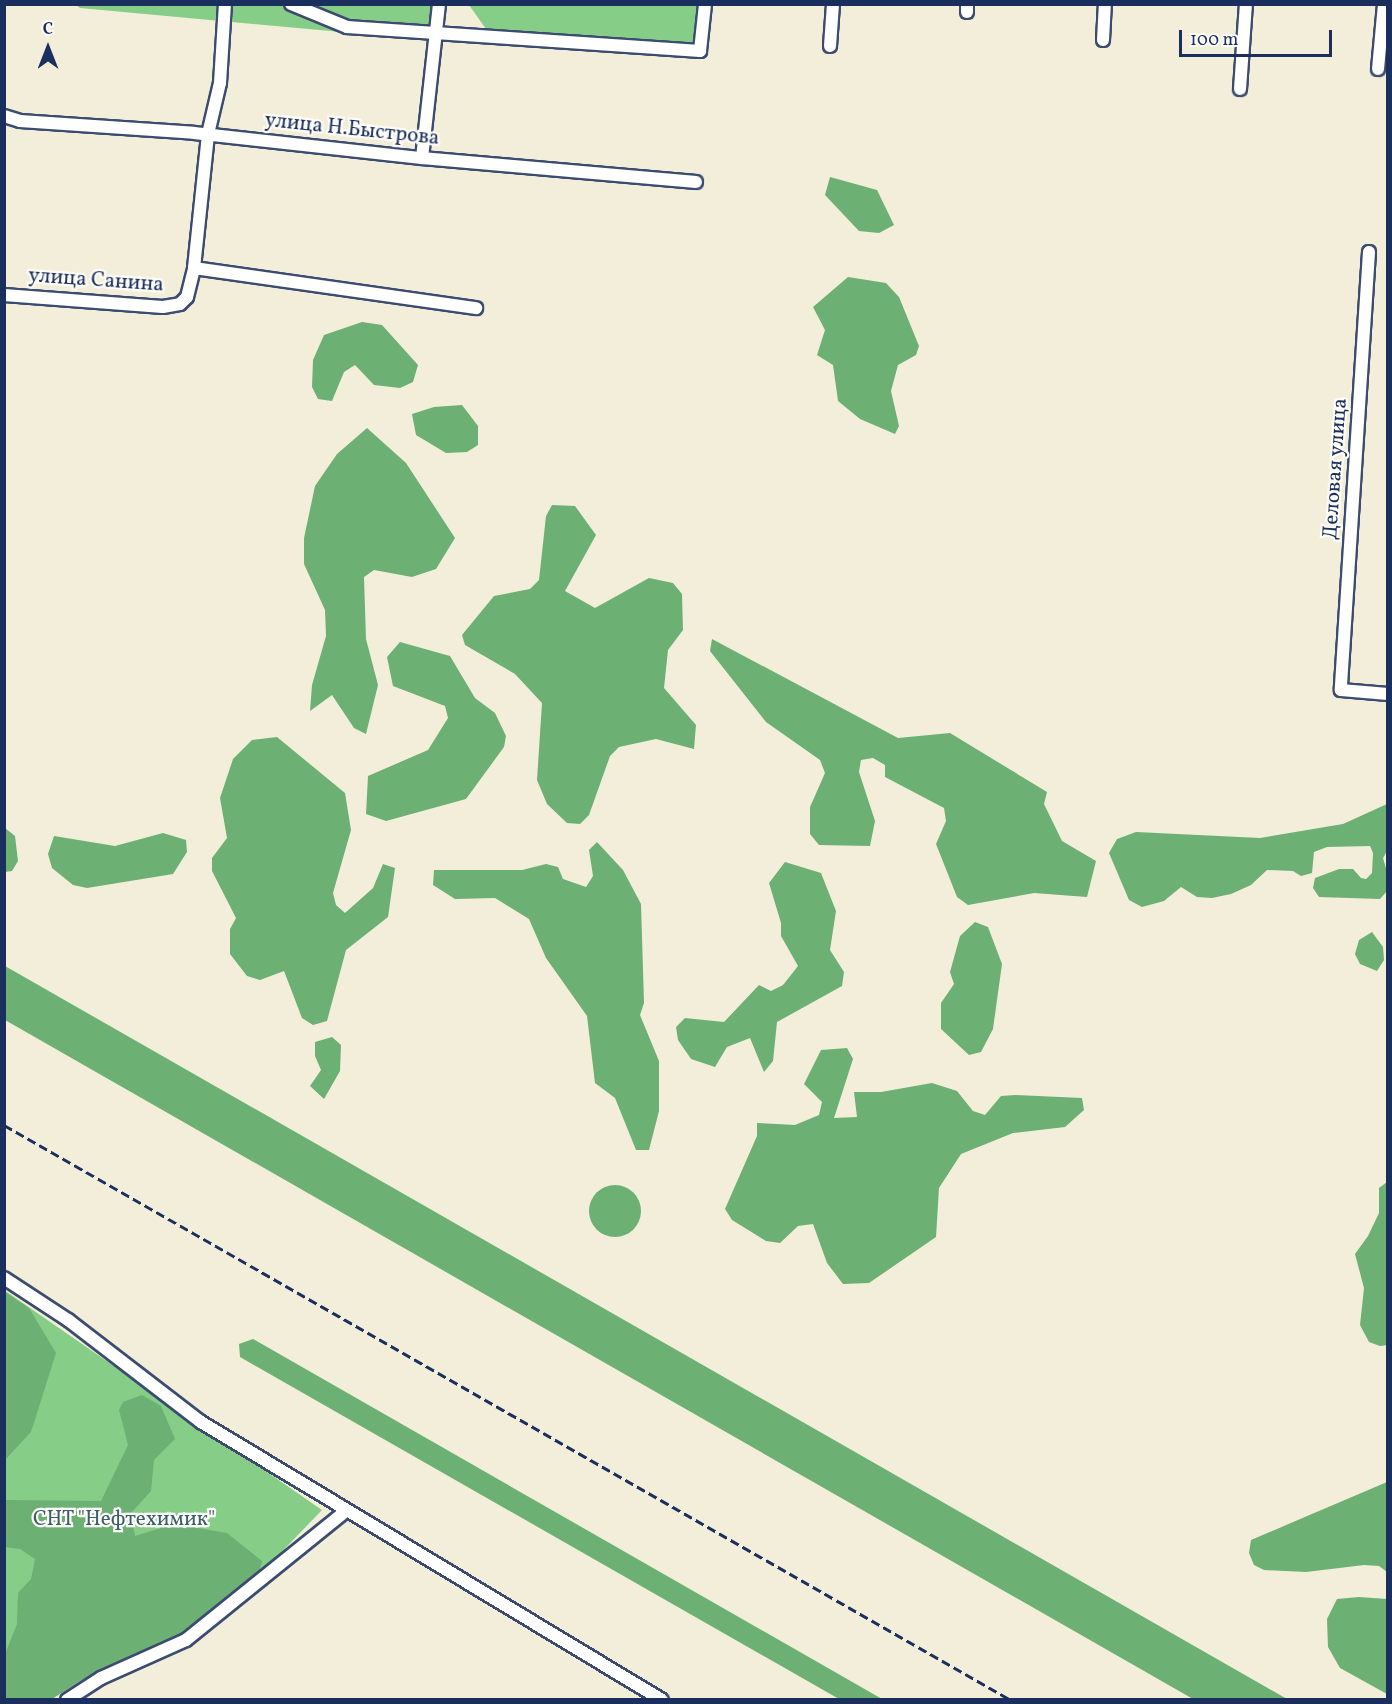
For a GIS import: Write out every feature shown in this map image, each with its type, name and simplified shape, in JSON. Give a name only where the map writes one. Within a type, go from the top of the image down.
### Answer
[{"type":"street","name":"улица Санина","points":[[4,295],[172,306],[187,297],[194,268],[208,134],[220,84],[225,4]]},
{"type":"street","points":[[291,4],[347,27],[700,51],[705,4]]},
{"type":"street","points":[[422,158],[439,4]]},
{"type":"street","points":[[830,46],[834,4]]},
{"type":"street","points":[[1102,40],[1105,4]]},
{"type":"street","points":[[1240,89],[1246,4]]},
{"type":"street","points":[[1378,69],[1384,4]]},
{"type":"street","name":"улица Н.Быстрова","points":[[4,116],[20,120],[208,134],[422,158],[696,182]]},
{"type":"street","name":"Деловая улица","points":[[1369,252],[1341,690],[1388,694]]},
{"type":"street","points":[[194,268],[476,308]]},
{"type":"street","points":[[4,1278],[68,1320],[201,1422],[346,1511],[489,1593],[662,1700]]},
{"type":"street","points":[[67,1700],[101,1678],[186,1640],[346,1511]]},
{"type":"green space","points":[[76,5],[434,5],[430,23],[421,29],[352,33],[80,8]]},
{"type":"green space","points":[[469,5],[700,5],[696,40],[686,45],[486,29]]},
{"type":"green space","points":[[830,177],[877,190],[894,225],[879,233],[859,231],[825,195]]},
{"type":"green space","points":[[848,277],[886,283],[899,297],[919,346],[916,355],[898,365],[891,391],[899,426],[895,434],[860,419],[838,401],[833,365],[817,355],[825,330],[813,307]]},
{"type":"green space","points":[[362,322],[382,325],[418,365],[413,382],[400,388],[374,385],[355,365],[344,372],[332,401],[318,399],[312,387],[313,360],[324,335]]},
{"type":"green space","points":[[462,405],[478,426],[478,445],[467,452],[446,453],[416,435],[412,414],[434,407]]},
{"type":"green space","points":[[367,428],[406,463],[455,538],[436,569],[412,577],[374,570],[364,577],[366,639],[378,685],[366,734],[354,728],[332,695],[310,711],[312,685],[326,636],[325,610],[304,564],[304,538],[315,486],[337,454]]},
{"type":"green space","points":[[552,505],[575,506],[596,535],[565,591],[595,608],[649,578],[673,583],[682,594],[683,630],[668,650],[664,688],[696,725],[694,749],[656,739],[619,747],[610,756],[589,815],[580,824],[567,823],[547,804],[537,780],[542,703],[515,674],[465,645],[462,635],[494,596],[530,589],[539,580],[546,516]]},
{"type":"green space","points":[[712,639],[898,738],[950,733],[1047,792],[1044,804],[1062,841],[1096,861],[1087,897],[1034,893],[968,905],[957,897],[936,844],[946,821],[944,808],[885,777],[885,765],[873,758],[861,760],[859,772],[875,821],[870,846],[819,845],[810,834],[810,807],[825,773],[820,760],[766,722],[710,651]]},
{"type":"green space","points":[[400,642],[450,656],[475,698],[495,713],[506,736],[504,747],[466,799],[386,821],[366,814],[368,776],[428,750],[448,718],[445,706],[393,686],[387,657]]},
{"type":"green space","points":[[277,737],[345,793],[351,830],[333,893],[336,905],[345,913],[373,888],[383,864],[395,868],[388,917],[346,950],[327,1021],[313,1025],[302,1018],[284,971],[260,980],[247,976],[230,954],[230,929],[236,918],[212,871],[212,858],[227,838],[220,798],[233,759],[252,740]]},
{"type":"green space","points":[[1387,804],[1387,851],[1383,858],[1387,872],[1387,891],[1380,899],[1319,897],[1313,888],[1315,878],[1339,869],[1353,869],[1361,878],[1366,879],[1372,873],[1373,853],[1370,846],[1327,847],[1314,852],[1312,873],[1301,876],[1293,871],[1267,870],[1251,885],[1231,894],[1212,898],[1197,897],[1181,887],[1164,901],[1142,907],[1129,900],[1109,853],[1117,839],[1136,832],[1260,838],[1343,824]]},
{"type":"green space","points":[[5,828],[15,836],[18,861],[12,871],[5,872]]},
{"type":"green space","points":[[163,833],[186,840],[187,852],[173,874],[87,888],[73,885],[52,868],[48,854],[54,836],[115,846]]},
{"type":"green space","points":[[597,842],[623,870],[641,904],[644,1003],[640,1015],[659,1061],[659,1111],[649,1150],[636,1150],[615,1098],[595,1083],[587,1016],[546,958],[529,919],[495,898],[455,899],[433,885],[434,870],[522,870],[546,864],[558,867],[563,879],[586,887],[593,876],[589,850]]},
{"type":"green space","points":[[785,862],[821,873],[836,911],[830,950],[844,972],[842,986],[777,1022],[773,1061],[764,1072],[750,1038],[727,1047],[715,1067],[691,1059],[678,1040],[676,1027],[685,1018],[724,1022],[759,985],[771,991],[783,985],[798,966],[781,936],[781,923],[769,883]]},
{"type":"green space","points":[[975,922],[988,927],[1002,964],[993,1029],[981,1052],[969,1055],[941,1029],[941,1003],[954,984],[950,972],[960,936]]},
{"type":"green space","points":[[1372,932],[1383,947],[1384,960],[1377,971],[1360,964],[1355,954],[1359,940]]},
{"type":"green space","points":[[5,966],[1287,1699],[1193,1699],[5,1020]]},
{"type":"green space","points":[[332,1037],[341,1045],[340,1071],[324,1099],[310,1086],[321,1070],[315,1056],[315,1042]]},
{"type":"green space","points":[[847,1048],[853,1059],[834,1118],[857,1117],[854,1092],[881,1092],[932,1083],[957,1091],[973,1111],[985,1115],[1001,1096],[1015,1095],[1082,1098],[1084,1110],[1065,1127],[1013,1133],[961,1154],[939,1188],[936,1237],[869,1283],[843,1284],[827,1263],[813,1224],[798,1226],[780,1243],[766,1241],[732,1220],[725,1209],[757,1136],[757,1123],[795,1125],[819,1115],[822,1102],[804,1084],[821,1050]]},
{"type":"green space","points":[[1387,1182],[1388,1345],[1380,1346],[1369,1342],[1360,1325],[1364,1288],[1355,1254],[1368,1236],[1379,1213],[1379,1188]]},
{"type":"green space","points":[[610,1185],[620,1185],[634,1192],[641,1211],[634,1230],[620,1237],[610,1237],[600,1233],[593,1226],[589,1216],[589,1206],[593,1196],[600,1189]]},
{"type":"green space","name":"СНТ \"Нефтехимик\"","points":[[4,1290],[322,1510],[244,1591],[44,1699],[5,1699]]},
{"type":"green space","points":[[5,1292],[29,1308],[56,1353],[31,1432],[5,1460]]},
{"type":"green space","points":[[253,1339],[882,1699],[839,1699],[240,1357],[239,1344]]},
{"type":"green space","points":[[142,1395],[161,1406],[175,1439],[154,1460],[151,1491],[131,1513],[135,1536],[174,1524],[227,1533],[262,1561],[257,1580],[230,1593],[184,1637],[82,1680],[52,1699],[5,1699],[5,1654],[17,1624],[18,1593],[31,1579],[35,1559],[20,1549],[5,1547],[4,1497],[6,1500],[101,1501],[128,1445],[119,1410],[123,1402]]},
{"type":"green space","points":[[1387,1482],[1387,1572],[1379,1566],[1364,1565],[1306,1572],[1264,1570],[1254,1565],[1249,1553],[1251,1540]]},
{"type":"green space","points":[[1359,1597],[1387,1599],[1387,1694],[1340,1668],[1328,1647],[1327,1619],[1337,1599]]},
{"type":"railway","points":[[4,1125],[1011,1700]]}]
